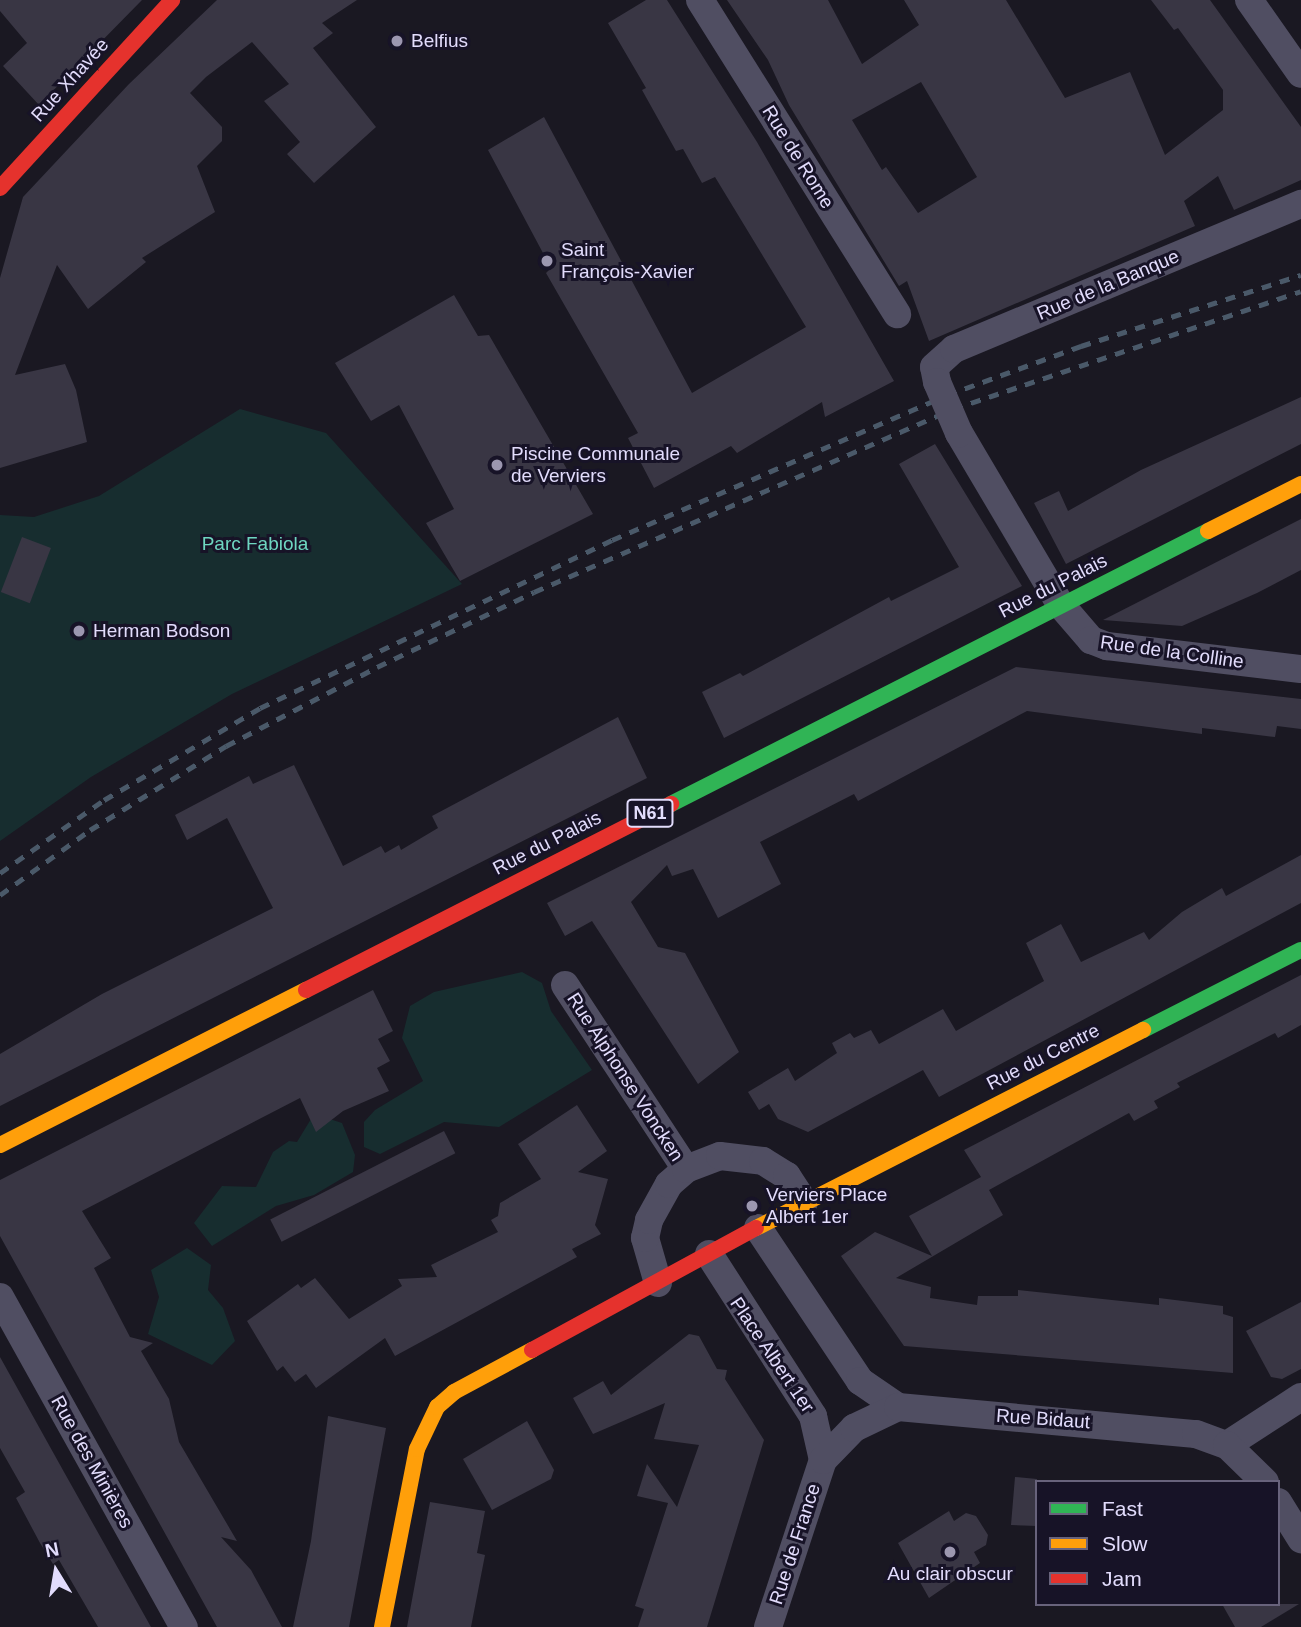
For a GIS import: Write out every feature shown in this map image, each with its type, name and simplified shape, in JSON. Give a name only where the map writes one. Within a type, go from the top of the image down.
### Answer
[{"type":"street","name":"Rue Xhavée","points":[[0,188],[172,0]]},
{"type":"street","name":"Rue de Rome","points":[[700,0],[897,314]]},
{"type":"street","points":[[1249,0],[1301,74]]},
{"type":"street","name":"Rue de la Banque","points":[[937,382],[934,367],[954,349],[1301,204]]},
{"type":"street","name":"Rue de la Colline","points":[[937,382],[959,433],[1060,604],[1079,631],[1107,646],[1301,668]]},
{"type":"street","name":"Rue du Palais","points":[[0,1145],[1060,604],[1301,484]]},
{"type":"street","name":"Rue du Centre","points":[[804,1202],[1301,950]]},
{"type":"street","name":"Rue Alphonse Voncken","points":[[565,985],[686,1168]]},
{"type":"street","points":[[382,1627],[417,1449],[436,1407],[474,1380],[658,1283],[804,1202],[787,1176],[763,1161],[720,1156],[686,1168],[669,1184],[649,1220],[645,1238],[658,1283]]},
{"type":"street","points":[[758,1228],[860,1381],[898,1407]]},
{"type":"street","name":"Place Albert 1er","points":[[709,1254],[813,1416],[822,1460]]},
{"type":"street","name":"Rue des Minières","points":[[0,1297],[184,1627]]},
{"type":"street","points":[[1227,1445],[1263,1417],[1301,1397]]},
{"type":"street","name":"Rue Bidaut","points":[[822,1460],[853,1428],[898,1407],[1166,1428],[1227,1445],[1263,1480]]},
{"type":"street","name":"Rue de France","points":[[768,1627],[822,1460]]},
{"type":"street","points":[[1280,1505],[1301,1539]]},
{"type":"green space","name":"Parc Fabiola","points":[[240,409],[326,433],[462,584],[232,694],[91,777],[0,841],[0,515],[34,517],[99,496]]},
{"type":"green space","points":[[522,972],[542,983],[551,1011],[592,1070],[499,1127],[444,1122],[380,1154],[364,1147],[364,1122],[375,1110],[423,1081],[402,1038],[410,1006],[434,992]]},
{"type":"green space","points":[[314,1114],[342,1123],[355,1155],[353,1172],[314,1195],[276,1206],[212,1246],[194,1223],[222,1186],[256,1187],[273,1152],[289,1141],[297,1142]]},
{"type":"green space","points":[[187,1248],[211,1265],[208,1290],[223,1308],[235,1341],[212,1365],[148,1334],[159,1297],[151,1270]]},
{"type":"building","points":[[0,0],[142,0],[39,105],[3,66],[27,43],[0,11]]},
{"type":"building","points":[[217,0],[357,0],[322,23],[333,33],[313,48],[376,127],[314,183],[287,154],[300,142],[264,101],[289,84],[252,42],[206,77],[190,93],[222,127],[222,141],[197,166],[215,212],[142,258],[146,262],[88,309],[57,265],[15,375],[65,364],[76,390],[87,442],[0,468],[0,278],[23,197],[129,84]]},
{"type":"building","points":[[646,0],[667,0],[757,142],[894,381],[825,417],[822,402],[737,453],[731,446],[654,488],[628,438],[638,433],[546,273],[551,268],[488,150],[544,117],[692,393],[806,327],[715,177],[702,183],[683,149],[676,151],[642,90],[646,88],[608,23]]},
{"type":"building","points":[[727,0],[828,0],[862,64],[919,25],[904,0],[1006,0],[1065,98],[1130,72],[1165,155],[1223,110],[1223,90],[1178,28],[1174,30],[1151,0],[1210,0],[1301,127],[1301,180],[1234,210],[1218,176],[1184,201],[1195,226],[929,341],[907,281],[899,286],[789,105],[768,60]],"holes":[[[921,82],[977,177],[918,213],[886,167],[882,170],[852,120]]]},
{"type":"building","name":"Piscine Communale de Verviers","points":[[454,295],[478,336],[489,335],[593,514],[460,581],[426,523],[454,509],[399,405],[371,421],[335,363]]},
{"type":"building","points":[[1301,397],[1301,444],[1066,564],[1034,503],[1059,491],[1068,511],[1141,470]]},
{"type":"building","points":[[935,444],[1022,586],[724,738],[702,692],[740,673],[743,676],[889,597],[891,601],[959,567],[899,464]]},
{"type":"building","points":[[1301,519],[1301,570],[1257,593],[1182,626],[1103,620]]},
{"type":"building","points":[[22,537],[51,548],[30,603],[1,592]]},
{"type":"building","points":[[1016,667],[1301,699],[1301,729],[1277,726],[1275,737],[1202,728],[1202,734],[1027,711],[858,801],[854,794],[760,842],[781,884],[718,918],[693,869],[672,876],[667,865],[631,902],[658,947],[685,953],[739,1052],[698,1084],[592,921],[565,936],[547,903]]},
{"type":"building","points":[[618,717],[647,778],[0,1106],[0,1054],[102,994],[273,908],[227,818],[187,840],[175,815],[249,776],[253,784],[294,765],[343,866],[381,846],[385,853],[399,845],[401,850],[438,828],[432,816]]},
{"type":"building","points":[[1301,855],[1301,903],[939,1097],[923,1070],[808,1132],[778,1119],[769,1104],[759,1110],[748,1092],[788,1068],[795,1081],[837,1053],[832,1043],[850,1033],[854,1038],[871,1030],[879,1044],[943,1009],[956,1031],[1044,981],[1026,943],[1061,924],[1081,962],[1144,932],[1149,940],[1182,912],[1222,888],[1226,896]]},
{"type":"building","points":[[1301,975],[1301,1025],[1278,1038],[1275,1033],[1177,1083],[1180,1087],[1154,1101],[1158,1108],[1134,1121],[1129,1113],[989,1190],[1003,1215],[896,1278],[931,1287],[930,1298],[977,1305],[978,1296],[1018,1296],[1018,1290],[1159,1305],[1159,1298],[1223,1306],[1223,1314],[1233,1317],[1233,1373],[904,1346],[841,1256],[875,1232],[932,1256],[909,1216],[981,1177],[964,1150]]},
{"type":"building","points":[[373,990],[393,1031],[378,1039],[390,1061],[377,1068],[389,1091],[343,1111],[316,1132],[300,1098],[82,1211],[111,1258],[94,1268],[130,1337],[153,1343],[141,1351],[169,1399],[179,1442],[237,1541],[221,1537],[251,1570],[282,1627],[217,1627],[0,1236],[0,1180]]},
{"type":"building","points":[[577,1105],[607,1151],[578,1172],[608,1179],[595,1225],[601,1234],[572,1249],[577,1257],[395,1356],[385,1338],[316,1388],[306,1374],[295,1382],[283,1366],[277,1371],[247,1321],[298,1284],[301,1288],[315,1278],[349,1319],[402,1286],[398,1279],[437,1277],[431,1265],[498,1232],[491,1220],[498,1216],[500,1203],[541,1179],[518,1144]]},
{"type":"building","points":[[444,1131],[455,1153],[282,1242],[270,1220]]},
{"type":"building","points":[[1301,1302],[1301,1369],[1282,1379],[1271,1377],[1246,1331]]},
{"type":"building","points":[[689,1334],[699,1336],[717,1369],[727,1370],[725,1379],[764,1440],[707,1627],[638,1627],[644,1609],[635,1606],[668,1503],[637,1496],[647,1464],[677,1507],[699,1445],[654,1439],[665,1403],[593,1434],[573,1398],[603,1381],[611,1395]]},
{"type":"building","points":[[0,1357],[151,1627],[98,1627],[59,1560],[53,1564],[40,1543],[16,1498],[25,1492],[0,1448]]},
{"type":"building","points":[[328,1416],[386,1428],[349,1627],[293,1627],[311,1541]]},
{"type":"building","points":[[527,1421],[554,1470],[551,1479],[492,1510],[463,1459]]},
{"type":"building","points":[[1015,1477],[1037,1479],[1035,1526],[1011,1525]]},
{"type":"building","points":[[430,1502],[485,1511],[477,1553],[485,1555],[471,1627],[407,1627]]},
{"type":"building","points":[[949,1511],[954,1521],[966,1513],[976,1516],[988,1535],[986,1545],[974,1552],[980,1563],[929,1598],[898,1543]]},
{"type":"building","points":[[1299,1604],[1261,1627],[1235,1627],[1223,1606]]},
{"type":"railway","points":[[0,873],[104,800],[260,708],[612,540],[947,395],[1081,346],[1301,275]]},
{"type":"railway","points":[[0,895],[90,830],[226,746],[377,667],[534,592],[953,409],[1301,291]]},
{"type":"traffic: fast","points":[[671,804],[1208,531]]},
{"type":"traffic: fast","points":[[1143,1030],[1301,950]]},
{"type":"traffic: slow","points":[[1208,531],[1301,484]]},
{"type":"traffic: slow","points":[[0,1145],[306,990]]},
{"type":"traffic: slow","points":[[756,1228],[1143,1030]]},
{"type":"traffic: slow","points":[[382,1627],[417,1449],[437,1407],[454,1392],[532,1350]]},
{"type":"traffic: jam","points":[[0,188],[172,0]]},
{"type":"traffic: jam","points":[[306,990],[671,804]]},
{"type":"traffic: jam","points":[[532,1350],[756,1228]]},
{"type":"place","name":"Belfius","points":[[397,41]]},
{"type":"place","name":"Saint François-Xavier","points":[[547,261]]},
{"type":"place","name":"Piscine Communale de Verviers","points":[[497,465]]},
{"type":"place","name":"Herman Bodson","points":[[79,631]]},
{"type":"place","name":"Verviers Place Albert 1er","points":[[752,1206]]},
{"type":"place","name":"Au clair obscur","points":[[950,1552]]}]
